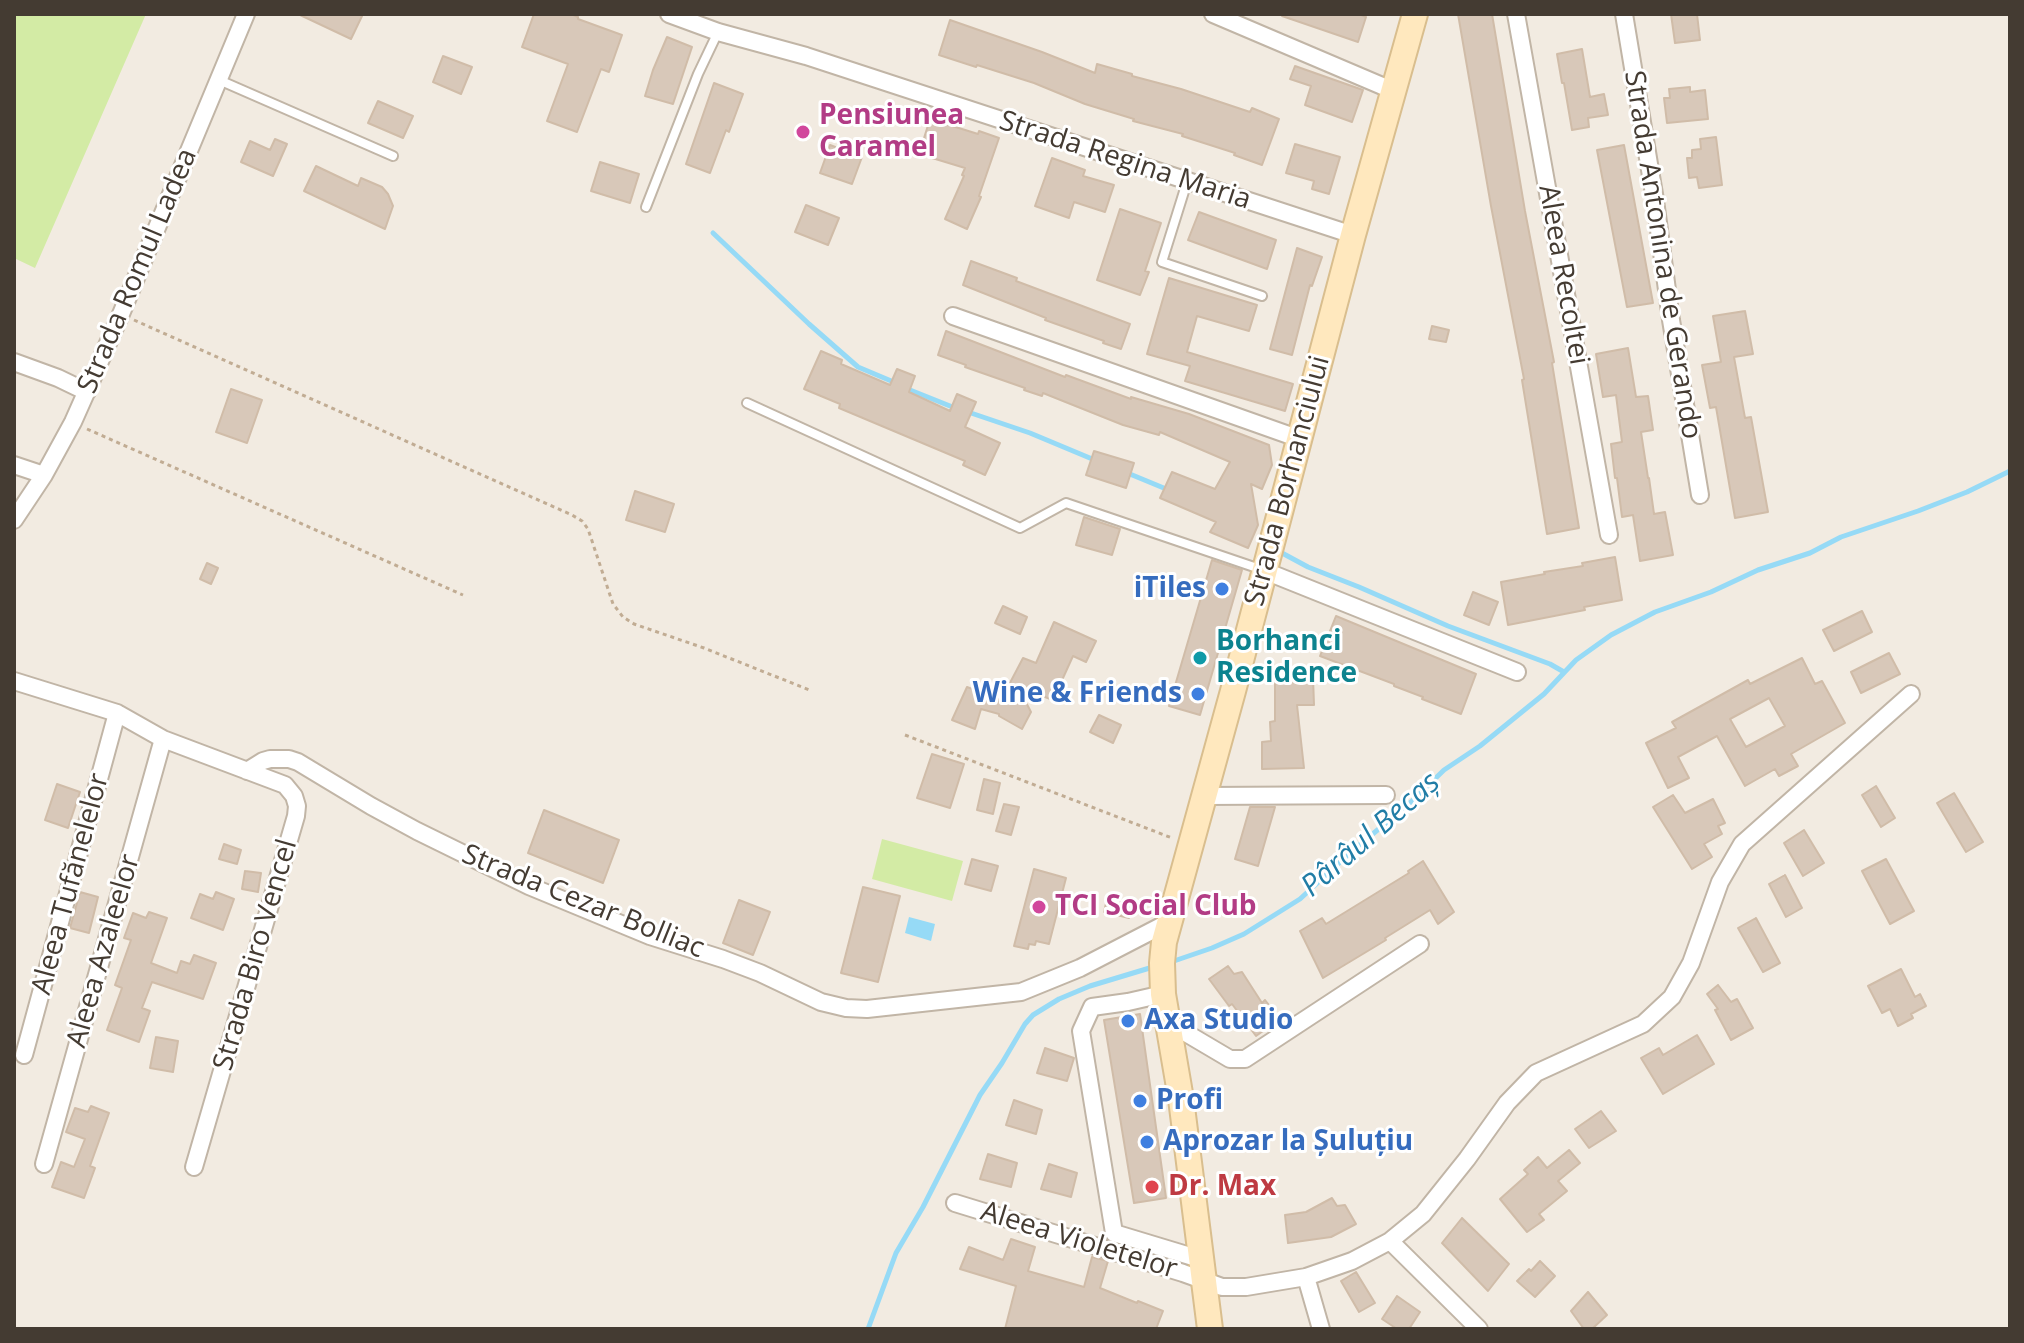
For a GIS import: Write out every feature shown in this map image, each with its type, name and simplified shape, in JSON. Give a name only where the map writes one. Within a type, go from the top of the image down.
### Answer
[{"type":"main road","name":"Strada Borhanciului","points":[[1210,1329],[1181,1099],[1162,990],[1166,932],[1415,14]]},
{"type":"street","name":"Strada Romul Ladea","points":[[14,520],[44,475],[87,392],[246,14]]},
{"type":"street","name":"Strada Regina Maria","points":[[669,14],[1353,235]]},
{"type":"street","points":[[1213,14],[1394,91]]},
{"type":"street","name":"Aleea Recoltei","points":[[1516,14],[1609,535]]},
{"type":"street","name":"Strada Antonina de Gerando","points":[[1624,14],[1700,495]]},
{"type":"street","points":[[953,316],[1300,439]]},
{"type":"street","points":[[14,362],[87,392]]},
{"type":"street","points":[[14,465],[44,475]]},
{"type":"street","points":[[1265,571],[1517,672]]},
{"type":"street","points":[[14,681],[117,713],[163,739],[247,771]]},
{"type":"street","points":[[1202,1269],[1222,1287],[1246,1287],[1306,1277],[1352,1261],[1390,1241],[1423,1214],[1507,1103],[1536,1073],[1643,1024],[1672,997],[1691,963],[1720,882],[1742,844],[1911,694]]},
{"type":"street","name":"Aleea Tufănelelor","points":[[24,1055],[117,713]]},
{"type":"street","name":"Aleea Azaleelor","points":[[44,1164],[163,739]]},
{"type":"street","name":"Strada Cezar Bolliac","points":[[247,771],[270,759],[298,762],[417,831],[518,881],[650,936],[723,959],[821,1002],[846,1008],[867,1009],[1021,992],[1166,932]]},
{"type":"street","name":"Strada Biro Vencel","points":[[194,1167],[296,816],[294,796],[285,785],[247,771]]},
{"type":"street","points":[[1204,796],[1386,795]]},
{"type":"street","points":[[1169,1023],[1230,1059],[1240,1060],[1420,944]]},
{"type":"street","name":"Aleea Violetelor","points":[[1162,990],[1128,1002],[1092,1007],[1081,1031],[1114,1233],[1202,1269]]},
{"type":"street","name":"Aleea Violetelor","points":[[955,1203],[1202,1269]]},
{"type":"street","points":[[1390,1241],[1479,1329]]},
{"type":"street","points":[[1306,1277],[1321,1327],[1338,1329]]},
{"type":"lane","points":[[646,207],[698,74],[718,32]]},
{"type":"lane","points":[[219,80],[393,156]]},
{"type":"lane","points":[[1187,182],[1162,262],[1262,296]]},
{"type":"lane","points":[[747,403],[1020,528],[1066,503],[1265,571]]},
{"type":"path","points":[[121,314],[572,515],[588,529],[613,604],[623,617],[634,624],[812,691]]},
{"type":"path","points":[[73,422],[463,595]]},
{"type":"path","points":[[905,735],[1190,845]]},
{"type":"green space","points":[[14,14],[146,14],[35,268],[14,258]]},
{"type":"green space","points":[[882,839],[963,861],[952,901],[872,879]]},
{"type":"water","points":[[909,917],[935,924],[931,941],[905,933]]},
{"type":"building","points":[[298,14],[363,14],[351,39]]},
{"type":"building","points":[[534,14],[571,14],[622,35],[609,72],[601,69],[577,132],[547,121],[568,64],[522,47]]},
{"type":"building","points":[[1282,14],[1359,14],[1366,17],[1358,42]]},
{"type":"building","points":[[1458,14],[1492,14],[1554,362],[1579,528],[1547,534],[1524,379]]},
{"type":"building","points":[[1671,14],[1697,14],[1700,40],[1675,43]]},
{"type":"building","points":[[950,20],[1095,73],[1097,64],[1250,112],[1252,108],[1279,119],[1262,165],[1183,134],[1085,104],[1034,83],[939,55]]},
{"type":"building","points":[[667,37],[692,47],[673,104],[645,96]]},
{"type":"building","points":[[1582,49],[1590,97],[1604,94],[1608,115],[1588,118],[1589,127],[1572,130],[1557,54]]},
{"type":"building","points":[[443,56],[472,67],[461,94],[433,82]]},
{"type":"building","points":[[1295,66],[1363,90],[1352,122],[1305,105],[1311,86],[1290,79]]},
{"type":"building","points":[[714,83],[743,94],[710,173],[686,164]]},
{"type":"building","points":[[1690,87],[1690,92],[1705,90],[1708,119],[1667,123],[1664,98],[1670,98],[1669,89]]},
{"type":"building","points":[[378,101],[413,116],[403,138],[368,123]]},
{"type":"building","points":[[930,119],[999,138],[981,197],[967,229],[945,219],[965,168],[919,154]]},
{"type":"building","points":[[1716,137],[1722,185],[1699,188],[1697,177],[1689,178],[1687,158],[1692,158],[1692,150],[1701,149],[1700,139]]},
{"type":"building","points":[[275,139],[287,144],[273,176],[241,162],[250,141],[270,150]]},
{"type":"building","points":[[1295,144],[1340,157],[1329,194],[1312,189],[1314,181],[1286,173]]},
{"type":"building","points":[[830,145],[862,157],[852,184],[820,173]]},
{"type":"building","points":[[1624,145],[1653,303],[1627,307],[1597,150]]},
{"type":"building","points":[[1052,158],[1085,170],[1083,176],[1114,185],[1105,212],[1074,202],[1069,218],[1035,206]]},
{"type":"building","points":[[600,162],[639,174],[630,203],[591,191]]},
{"type":"building","points":[[316,166],[358,186],[361,178],[382,187],[393,206],[385,229],[304,191]]},
{"type":"building","points":[[806,205],[839,218],[828,245],[795,232]]},
{"type":"building","points":[[1120,209],[1161,223],[1140,295],[1097,280]]},
{"type":"building","points":[[1199,212],[1276,240],[1267,269],[1188,240]]},
{"type":"building","points":[[1297,248],[1322,257],[1310,285],[1292,355],[1270,349]]},
{"type":"building","points":[[971,261],[1130,324],[1121,349],[963,285]]},
{"type":"building","points":[[1169,278],[1257,305],[1249,331],[1197,316],[1187,352],[1293,384],[1285,411],[1185,381],[1190,366],[1147,354]]},
{"type":"building","points":[[1745,311],[1753,354],[1734,357],[1745,418],[1751,417],[1768,512],[1735,518],[1716,407],[1710,408],[1702,365],[1721,362],[1713,316]]},
{"type":"building","points":[[1432,326],[1449,330],[1446,342],[1429,339]]},
{"type":"building","points":[[946,331],[1065,377],[1189,414],[1269,445],[1272,465],[1262,489],[1251,484],[1258,525],[1248,548],[1210,532],[1216,522],[1160,498],[1172,472],[1215,489],[1230,462],[1160,432],[1159,435],[1123,425],[938,355]]},
{"type":"building","points":[[1628,348],[1636,397],[1648,396],[1653,430],[1641,432],[1654,514],[1665,512],[1673,555],[1640,561],[1633,515],[1622,517],[1615,478],[1611,444],[1622,442],[1616,395],[1603,397],[1596,354]]},
{"type":"building","points":[[821,351],[842,360],[841,364],[890,385],[897,369],[915,376],[909,392],[950,411],[957,394],[976,402],[965,427],[1000,443],[985,475],[963,465],[965,461],[839,408],[840,404],[804,389]]},
{"type":"building","points":[[231,389],[262,400],[247,443],[216,432]]},
{"type":"building","points":[[1094,451],[1134,463],[1126,488],[1086,475]]},
{"type":"building","points":[[635,491],[674,504],[665,532],[626,520]]},
{"type":"building","points":[[1084,517],[1120,529],[1112,555],[1076,545]]},
{"type":"building","points":[[1615,557],[1622,600],[1508,625],[1501,582]]},
{"type":"building","name":"Borhanci Residence","points":[[1212,560],[1242,570],[1200,715],[1169,706]]},
{"type":"building","points":[[207,563],[218,568],[211,584],[200,579]]},
{"type":"building","points":[[1473,592],[1498,602],[1489,625],[1464,615]]},
{"type":"building","points":[[1003,606],[1027,617],[1020,634],[995,623]]},
{"type":"building","points":[[1862,611],[1872,632],[1834,651],[1823,630]]},
{"type":"building","points":[[1336,616],[1476,674],[1461,714],[1320,656]]},
{"type":"building","points":[[1054,622],[1096,641],[1086,662],[1073,656],[1053,700],[1018,687],[1031,712],[1022,729],[999,714],[981,709],[975,729],[952,720],[967,687],[1001,700],[1023,658],[1036,663]]},
{"type":"building","points":[[1889,653],[1900,674],[1861,693],[1851,672]]},
{"type":"building","points":[[1802,658],[1815,684],[1822,681],[1845,723],[1791,754],[1798,766],[1779,776],[1775,769],[1745,786],[1717,736],[1678,757],[1689,778],[1668,788],[1646,743],[1676,728],[1672,722],[1748,680],[1750,684]],"holes":[[[1769,698],[1785,726],[1746,747],[1730,719]]]},
{"type":"building","points":[[1313,677],[1314,705],[1297,705],[1304,768],[1262,769],[1262,742],[1271,741],[1270,722],[1275,721],[1275,678]]},
{"type":"building","points":[[1099,715],[1121,725],[1113,743],[1090,732]]},
{"type":"building","points":[[932,754],[964,764],[950,808],[917,798]]},
{"type":"building","points":[[984,779],[1000,783],[993,814],[977,810]]},
{"type":"building","points":[[57,784],[80,792],[68,828],[45,820]]},
{"type":"building","points":[[1876,786],[1895,818],[1881,827],[1862,795]]},
{"type":"building","points":[[1954,793],[1983,842],[1966,852],[1937,803]]},
{"type":"building","points":[[1673,795],[1685,813],[1713,799],[1725,823],[1718,826],[1722,834],[1704,844],[1712,857],[1692,869],[1653,807]]},
{"type":"building","points":[[1004,804],[1019,807],[1011,835],[996,831]]},
{"type":"building","points":[[1250,807],[1275,807],[1258,866],[1235,859]]},
{"type":"building","points":[[544,810],[619,840],[603,883],[528,853]]},
{"type":"building","points":[[1804,830],[1824,863],[1803,876],[1784,843]]},
{"type":"building","points":[[224,844],[241,850],[237,864],[219,859]]},
{"type":"building","points":[[972,859],[998,866],[991,891],[965,884]]},
{"type":"building","points":[[1886,859],[1914,911],[1890,924],[1862,871]]},
{"type":"building","points":[[1423,861],[1454,912],[1438,924],[1430,910],[1323,978],[1300,931],[1322,918],[1326,924],[1409,873]]},
{"type":"building","points":[[1034,869],[1066,878],[1049,944],[1036,941],[1035,945],[1029,944],[1028,949],[1014,946]]},
{"type":"building","points":[[245,871],[261,873],[258,892],[242,889]]},
{"type":"building","points":[[1785,875],[1802,908],[1786,917],[1769,884]]},
{"type":"building","points":[[863,887],[900,896],[878,982],[841,973]]},
{"type":"building","points":[[80,892],[98,897],[89,933],[70,928]]},
{"type":"building","points":[[216,892],[234,899],[223,930],[191,918],[200,894],[213,899]]},
{"type":"building","points":[[1107,899],[1133,905],[1129,918],[1104,912]]},
{"type":"building","points":[[739,900],[770,912],[753,955],[723,943]]},
{"type":"building","points":[[149,912],[167,918],[151,963],[177,973],[181,961],[190,964],[194,955],[216,963],[203,999],[152,982],[142,1008],[150,1011],[139,1042],[107,1030],[122,988],[115,985],[131,940],[124,938],[133,913],[146,918]]},
{"type":"building","points":[[1756,918],[1780,963],[1763,972],[1738,928]]},
{"type":"building","points":[[1228,966],[1234,974],[1242,972],[1262,1003],[1265,1000],[1280,1019],[1256,1036],[1209,979]]},
{"type":"building","points":[[1901,969],[1915,997],[1920,994],[1926,1006],[1898,1026],[1890,1009],[1882,1013],[1868,986]]},
{"type":"building","points":[[1718,985],[1731,1002],[1737,999],[1753,1028],[1731,1040],[1715,1010],[1718,1009],[1707,994]]},
{"type":"building","points":[[1140,1014],[1166,1198],[1134,1203],[1104,1020]]},
{"type":"building","points":[[1697,1035],[1714,1064],[1663,1094],[1641,1058],[1659,1048],[1663,1055]]},
{"type":"building","points":[[156,1037],[178,1041],[173,1072],[150,1068]]},
{"type":"building","points":[[1045,1048],[1074,1058],[1067,1081],[1037,1073]]},
{"type":"building","points":[[1014,1100],[1042,1110],[1036,1134],[1006,1125]]},
{"type":"building","points":[[91,1106],[109,1113],[90,1166],[95,1168],[84,1198],[52,1187],[61,1162],[74,1167],[85,1139],[66,1132],[75,1108],[88,1112]]},
{"type":"building","points":[[1601,1111],[1616,1131],[1589,1148],[1575,1129]]},
{"type":"building","points":[[1569,1150],[1580,1163],[1558,1181],[1567,1191],[1539,1214],[1544,1220],[1527,1232],[1500,1199],[1528,1174],[1524,1170],[1538,1157],[1547,1168]]},
{"type":"building","points":[[988,1154],[1017,1163],[1011,1187],[980,1179]]},
{"type":"building","points":[[1049,1164],[1077,1173],[1071,1197],[1041,1189]]},
{"type":"building","points":[[1332,1198],[1337,1206],[1345,1205],[1356,1224],[1331,1237],[1288,1243],[1285,1215],[1306,1212]]},
{"type":"building","points":[[1462,1218],[1509,1264],[1488,1291],[1442,1243]]},
{"type":"building","points":[[1011,1239],[1035,1247],[1028,1271],[1084,1287],[1092,1257],[1108,1261],[1100,1288],[1163,1311],[1156,1329],[1005,1329],[1016,1286],[960,1269],[969,1247],[1003,1260]]},
{"type":"building","points":[[1540,1261],[1555,1276],[1535,1297],[1517,1281]]},
{"type":"building","points":[[1356,1272],[1375,1303],[1359,1312],[1341,1281]]},
{"type":"building","points":[[1588,1292],[1607,1315],[1592,1329],[1584,1329],[1571,1311]]},
{"type":"building","points":[[1397,1296],[1420,1312],[1409,1329],[1397,1329],[1382,1319]]},
{"type":"waterway","points":[[713,233],[858,367],[896,383]]},
{"type":"waterway","points":[[905,388],[955,408]]},
{"type":"waterway","points":[[968,412],[1097,461]]},
{"type":"waterway","name":"Pârâul Becaș","points":[[1171,962],[1244,934],[1300,899],[1444,770],[1480,746],[1544,694],[1576,660],[1611,635],[1655,612],[1711,592],[1758,570],[1810,553],[1841,537],[1967,492],[2010,471]]},
{"type":"waterway","points":[[1125,472],[1171,491]]},
{"type":"waterway","points":[[1282,553],[1308,567],[1564,672]]},
{"type":"waterway","name":"Pârâul Becaș","points":[[868,1329],[896,1253],[980,1095],[1025,1024],[1033,1015],[1059,999],[1153,967]]},
{"type":"place","name":"Pensiunea Caramel","points":[[803,132]]},
{"type":"place","name":"iTiles","points":[[1222,589]]},
{"type":"place","name":"Borhanci Residence","points":[[1200,658]]},
{"type":"place","name":"Wine & Friends","points":[[1198,694]]},
{"type":"place","name":"TCI Social Club","points":[[1039,907]]},
{"type":"place","name":"Axa Studio","points":[[1128,1021]]},
{"type":"place","name":"Profi","points":[[1140,1101]]},
{"type":"place","name":"Aprozar la Șuluțiu","points":[[1147,1142]]},
{"type":"place","name":"Dr. Max","points":[[1152,1187]]}]
